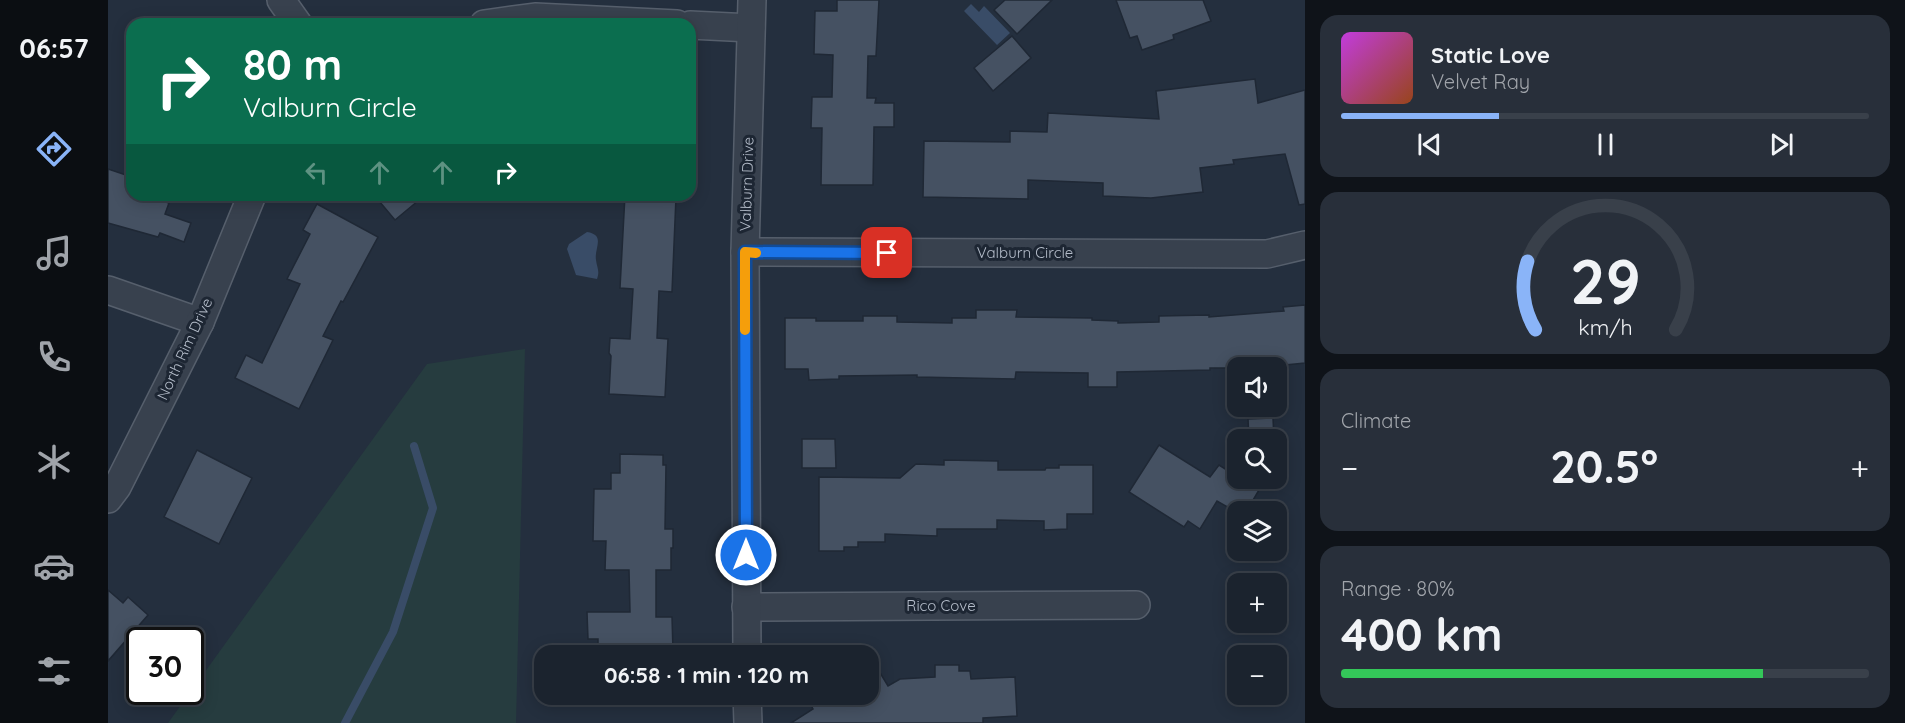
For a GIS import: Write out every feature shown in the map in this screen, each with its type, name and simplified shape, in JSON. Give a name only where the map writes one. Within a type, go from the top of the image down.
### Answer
[{"type":"street","points":[[281,0],[294,18]]},
{"type":"street","name":"Valburn Drive","points":[[747,645],[745,252],[752,0]]},
{"type":"street","points":[[528,18],[555,18]]},
{"type":"street","points":[[696,25],[751,27]]},
{"type":"street","name":"North Rim Drive","points":[[108,499],[123,477],[200,322],[250,201]]},
{"type":"street","name":"Valburn Circle","points":[[745,252],[1267,254],[1305,245]]},
{"type":"street","points":[[108,290],[200,322]]},
{"type":"street","name":"Rico Cove","points":[[746,607],[1136,605]]},
{"type":"street","points":[[747,705],[748,723]]},
{"type":"green space","points":[[525,349],[516,723],[168,723],[181,705],[204,705],[204,673],[427,364]]},
{"type":"water","points":[[971,4],[979,12],[984,6],[1010,33],[997,45],[964,11]]},
{"type":"water","points":[[587,232],[598,239],[597,279],[576,275],[567,249],[569,244]]},
{"type":"building","points":[[837,0],[879,0],[876,56],[868,56],[867,98],[876,98],[875,103],[894,103],[894,127],[874,127],[873,185],[821,185],[822,128],[811,128],[812,97],[832,97],[833,55],[814,54],[815,11],[837,11]]},
{"type":"building","points":[[1005,0],[1052,0],[1017,34],[994,10]]},
{"type":"building","points":[[1116,0],[1203,0],[1211,21],[1173,35],[1174,39],[1142,50],[1137,36],[1130,38]]},
{"type":"building","points":[[1012,36],[1031,58],[993,91],[974,68]]},
{"type":"building","points":[[1255,79],[1258,103],[1305,90],[1305,204],[1299,205],[1285,154],[1233,160],[1234,164],[1200,168],[1203,192],[1151,198],[1103,196],[1103,183],[1028,180],[1028,199],[923,197],[924,141],[1010,142],[1010,131],[1047,132],[1048,113],[1159,119],[1156,91]]},
{"type":"building","points":[[108,169],[126,175],[126,201],[169,203],[165,214],[191,223],[184,242],[160,233],[158,237],[108,223]]},
{"type":"building","points":[[379,201],[418,201],[395,220]]},
{"type":"building","points":[[625,201],[676,201],[672,292],[659,291],[657,338],[668,339],[665,397],[609,394],[610,338],[630,339],[633,289],[620,288]]},
{"type":"building","points":[[317,204],[378,237],[323,336],[333,340],[299,409],[235,378],[246,355],[262,363],[300,284],[287,279],[310,234],[303,230]]},
{"type":"building","points":[[1305,305],[1305,363],[1287,365],[1287,357],[1227,357],[1227,368],[1117,372],[1117,387],[1088,387],[1088,373],[1016,372],[1015,379],[917,377],[917,375],[839,376],[839,379],[809,380],[808,369],[785,369],[785,318],[816,318],[816,321],[863,321],[863,316],[897,316],[897,322],[952,323],[952,318],[976,318],[976,310],[1017,310],[1016,317],[1092,318],[1092,320],[1118,321],[1118,323],[1159,322],[1159,316],[1209,315],[1209,317],[1284,311],[1283,307]]},
{"type":"building","points":[[1273,418],[1274,429],[1248,429],[1248,419]]},
{"type":"building","points":[[802,439],[835,439],[836,468],[802,468]]},
{"type":"building","points":[[1159,445],[1210,477],[1219,465],[1227,470],[1227,489],[1259,490],[1252,501],[1227,501],[1227,507],[1217,501],[1200,529],[1188,521],[1184,527],[1129,492]]},
{"type":"building","points":[[197,450],[252,478],[219,544],[164,517]]},
{"type":"building","points":[[620,454],[663,455],[663,465],[666,465],[665,529],[673,529],[673,548],[671,548],[671,570],[656,570],[656,617],[672,617],[673,645],[598,645],[598,639],[588,639],[587,612],[630,612],[629,570],[605,570],[606,541],[593,541],[594,489],[611,489],[611,473],[620,473]]},
{"type":"building","points":[[944,460],[998,461],[998,470],[1045,470],[1046,468],[1059,468],[1059,465],[1093,465],[1093,514],[1067,514],[1067,529],[1044,530],[1044,521],[997,520],[997,529],[937,529],[937,536],[885,534],[885,542],[858,542],[858,547],[844,547],[844,551],[819,551],[819,477],[900,478],[916,464],[944,465]]},
{"type":"building","points":[[108,590],[123,603],[128,597],[148,615],[138,627],[126,627],[126,640],[108,661]]},
{"type":"building","points":[[935,665],[959,665],[959,671],[970,671],[971,679],[1015,677],[1017,716],[983,718],[983,723],[791,723],[813,709],[811,705],[879,705],[879,671],[888,686],[900,679],[935,677]]},
{"type":"waterway","points":[[345,723],[393,632],[433,508],[414,446]]},
{"type":"slow traffic","points":[[745,330],[745,252],[756,253]]},
{"type":"route","points":[[746,555],[745,252],[887,253]]}]
